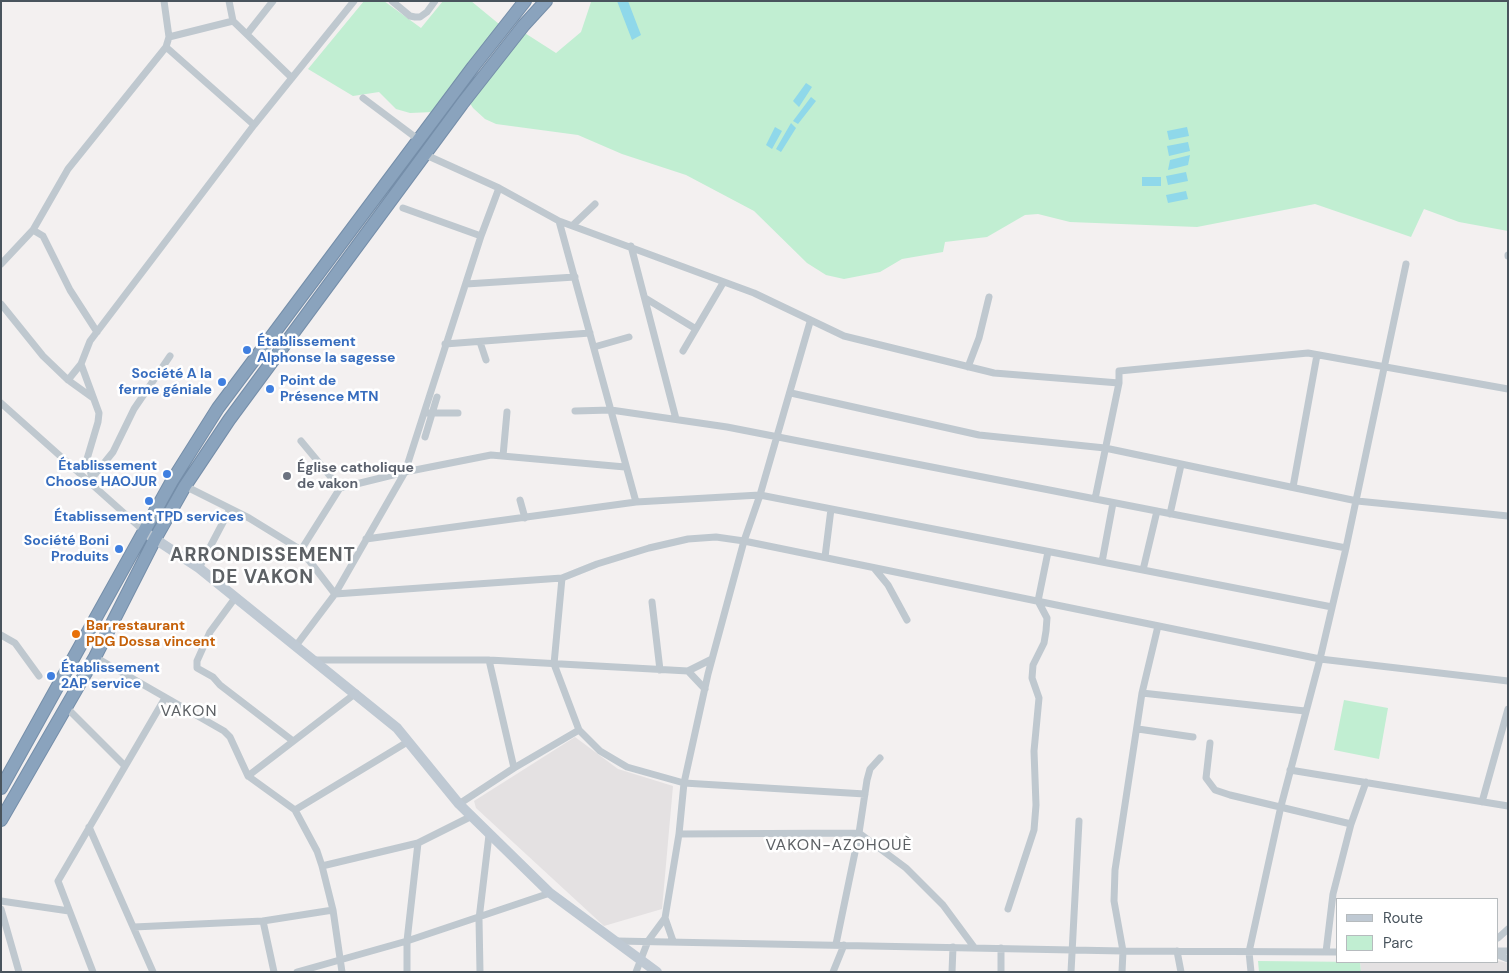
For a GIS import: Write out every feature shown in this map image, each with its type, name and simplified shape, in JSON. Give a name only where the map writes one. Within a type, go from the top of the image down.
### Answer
[{"type":"highway","points":[[1,788],[144,531],[201,434],[235,383],[525,1]]},
{"type":"highway","points":[[1,820],[67,708],[155,539],[185,486],[241,402],[462,104],[524,24],[546,1]]},
{"type":"main road","points":[[144,531],[199,568],[294,647],[356,693],[410,741],[459,804],[550,893],[657,972]]},
{"type":"street","points":[[1,264],[33,230],[68,168],[166,47],[169,37],[164,1]]},
{"type":"street","points":[[229,1],[233,21],[292,78]]},
{"type":"street","points":[[246,34],[273,1]]},
{"type":"street","points":[[68,380],[81,364],[83,356],[97,332],[254,125],[354,1]]},
{"type":"street","points":[[392,1],[415,18],[427,12],[435,1]]},
{"type":"street","points":[[169,37],[233,21]]},
{"type":"street","points":[[166,47],[254,125]]},
{"type":"street","points":[[363,98],[419,140]]},
{"type":"street","points":[[426,155],[499,188],[560,220],[723,283],[754,293],[810,322],[844,336],[994,373],[1119,383]]},
{"type":"street","points":[[425,437],[428,413],[445,344],[499,188]]},
{"type":"street","points":[[573,225],[595,204]]},
{"type":"street","points":[[403,208],[481,236]]},
{"type":"street","points":[[560,220],[625,467],[636,502]]},
{"type":"street","points":[[33,230],[43,236],[70,290],[97,332]]},
{"type":"street","points":[[631,246],[676,419]]},
{"type":"street","points":[[1251,972],[1249,952],[1281,806],[1320,659],[1357,501],[1406,264]]},
{"type":"street","points":[[466,284],[575,277]]},
{"type":"street","points":[[683,350],[723,283]]},
{"type":"street","points":[[968,367],[979,338],[988,297]]},
{"type":"street","points":[[645,298],[696,329]]},
{"type":"street","points":[[1,304],[43,356],[68,380],[94,398]]},
{"type":"street","points":[[636,972],[639,959],[648,941],[665,918],[679,834],[684,783],[712,659],[744,541],[791,393],[810,322]]},
{"type":"street","points":[[445,344],[590,333]]},
{"type":"street","points":[[594,347],[629,337]]},
{"type":"street","points":[[480,342],[486,360]]},
{"type":"street","points":[[1095,499],[1119,383],[1119,371],[1308,354],[1384,365],[1508,389]]},
{"type":"street","points":[[1293,487],[1317,355]]},
{"type":"street","points":[[90,481],[113,452],[134,409],[170,356]]},
{"type":"street","points":[[81,364],[99,413],[87,459],[90,481]]},
{"type":"street","points":[[791,393],[979,435],[1106,448],[1357,501],[1508,516]]},
{"type":"street","points":[[294,647],[335,594],[405,472],[428,413],[437,397]]},
{"type":"street","points":[[1,404],[90,481],[144,531]]},
{"type":"street","points":[[576,411],[611,410],[676,419],[1346,548]]},
{"type":"street","points":[[503,456],[507,412]]},
{"type":"street","points":[[428,413],[458,413]]},
{"type":"street","points":[[301,441],[340,488]]},
{"type":"street","points":[[301,550],[340,488],[405,472],[491,455],[625,467]]},
{"type":"street","points":[[1170,514],[1181,465]]},
{"type":"street","points":[[185,486],[249,518],[301,550],[335,594]]},
{"type":"street","points":[[366,539],[636,502],[760,495],[1332,607]]},
{"type":"street","points":[[520,500],[525,518]]},
{"type":"street","points":[[1102,562],[1113,503]]},
{"type":"street","points":[[199,568],[230,509]]},
{"type":"street","points":[[825,557],[831,509]]},
{"type":"street","points":[[1143,570],[1157,511]]},
{"type":"street","points":[[335,594],[562,578],[597,564],[650,548],[688,539],[716,537],[825,557],[1320,659],[1508,681]]},
{"type":"street","points":[[1008,909],[1034,830],[1036,805],[1034,751],[1039,698],[1032,678],[1034,665],[1044,644],[1046,618],[1038,601],[1048,552]]},
{"type":"street","points":[[873,567],[888,585],[907,620]]},
{"type":"street","points":[[562,578],[554,664],[579,730],[600,752],[627,767],[684,783],[865,794]]},
{"type":"street","points":[[235,598],[210,632],[197,661],[197,668],[213,677],[220,685],[293,741]]},
{"type":"street","points":[[652,602],[660,670]]},
{"type":"street","points":[[1122,972],[1123,951],[1114,901],[1115,870],[1142,693],[1158,626]]},
{"type":"street","points":[[1,635],[15,643],[39,676]]},
{"type":"street","points":[[95,657],[224,731],[230,737],[248,776],[295,810],[317,851],[322,866],[333,910],[342,972]]},
{"type":"street","points":[[311,660],[489,660],[688,671],[712,659]]},
{"type":"street","points":[[489,660],[514,768]]},
{"type":"street","points":[[688,671],[705,689]]},
{"type":"street","points":[[248,776],[356,693]]},
{"type":"street","points":[[1142,693],[1305,711]]},
{"type":"street","points":[[93,972],[58,881],[165,698]]},
{"type":"street","points":[[67,708],[125,766]]},
{"type":"street","points":[[1482,802],[1508,708]]},
{"type":"street","points":[[1138,728],[1193,737]]},
{"type":"street","points":[[459,804],[514,768],[579,730]]},
{"type":"street","points":[[295,810],[410,741]]},
{"type":"street","points":[[1210,743],[1206,778],[1215,790],[1351,824]]},
{"type":"street","points":[[836,944],[870,769],[880,758]]},
{"type":"street","points":[[1290,770],[1508,806]]},
{"type":"street","points":[[1326,952],[1333,894],[1351,824],[1366,782]]},
{"type":"street","points":[[322,866],[418,843],[472,816]]},
{"type":"street","points":[[1071,972],[1079,821]]},
{"type":"street","points":[[88,828],[153,972]]},
{"type":"street","points":[[679,834],[859,832],[906,868],[942,905],[974,947]]},
{"type":"street","points":[[480,972],[479,919],[489,834]]},
{"type":"street","points":[[407,972],[407,941],[418,843]]},
{"type":"street","points":[[297,972],[479,919],[550,893]]},
{"type":"street","points":[[1,901],[69,911]]},
{"type":"street","points":[[1,909],[19,972]]},
{"type":"street","points":[[134,927],[263,921],[333,910]]},
{"type":"street","points":[[665,918],[673,941]]},
{"type":"street","points":[[263,921],[274,972]]},
{"type":"street","points":[[616,942],[673,941],[1123,951],[1336,952]]},
{"type":"street","points":[[833,972],[844,945]]},
{"type":"street","points":[[952,972],[953,947]]},
{"type":"street","points":[[1001,948],[1001,972]]},
{"type":"street","points":[[1177,951],[1181,972]]},
{"type":"shaded area","points":[[575,737],[618,769],[673,786],[662,909],[604,926],[476,808],[474,801]]},
{"type":"shaded area","points":[[1499,961],[1508,963],[1508,972],[1361,972],[1360,963],[1499,963]]},
{"type":"green space","points":[[364,1],[384,1],[421,28],[443,1],[471,1],[499,24],[433,112],[410,113],[396,109],[379,92],[353,96],[308,69]]},
{"type":"green space","points":[[1508,1],[1508,231],[1459,222],[1424,209],[1411,237],[1315,204],[1197,227],[1070,222],[1038,214],[1025,215],[987,237],[945,242],[943,252],[902,259],[880,272],[844,279],[826,275],[807,263],[754,211],[686,175],[622,154],[578,135],[496,124],[485,119],[473,108],[466,97],[517,28],[556,53],[581,32],[591,2]]},
{"type":"green space","points":[[1344,700],[1388,708],[1379,759],[1334,750]]},
{"type":"green space","points":[[1258,961],[1360,963],[1361,972],[1259,972]]},
{"type":"water","points":[[617,1],[628,1],[641,35],[632,40]]},
{"type":"water","points":[[806,83],[812,87],[799,107],[793,101]]},
{"type":"water","points":[[811,97],[816,101],[798,124],[793,121]]},
{"type":"water","points":[[791,123],[796,128],[781,152],[776,149]]},
{"type":"water","points":[[775,127],[782,131],[772,149],[766,145]]},
{"type":"water","points":[[1187,127],[1189,136],[1169,140],[1167,131]]},
{"type":"water","points":[[1188,142],[1190,151],[1169,156],[1167,146]]},
{"type":"water","points":[[1190,155],[1188,165],[1168,170],[1170,160]]},
{"type":"water","points":[[1186,172],[1188,181],[1168,185],[1166,176]]},
{"type":"water","points":[[1142,177],[1161,177],[1161,186],[1142,186]]},
{"type":"water","points":[[1186,191],[1188,199],[1168,203],[1166,195]]},
{"type":"place","name":"Établissement Alphonse la sagesse","points":[[247,350]]},
{"type":"place","name":"Société A la ferme géniale","points":[[222,382]]},
{"type":"place","name":"Point de Présence MTN","points":[[270,389]]},
{"type":"place","name":"Établissement Choose HAOJUR","points":[[167,474]]},
{"type":"place","name":"Église catholique de vakon","points":[[287,476]]},
{"type":"place","name":"Établissement TPD services","points":[[149,501]]},
{"type":"place","name":"Société Boni Produits","points":[[119,549]]},
{"type":"place","name":"Bar restaurant PDG Dossa vincent","points":[[76,634]]},
{"type":"place","name":"Établissement 2AP service","points":[[51,676]]},
{"type":"district","name":"ARRONDISSEMENT DE VAKON","points":[[263,567]]},
{"type":"district","name":"VAKON","points":[[189,712]]},
{"type":"district","name":"VAKON-AZOHOUÈ","points":[[839,846]]}]
